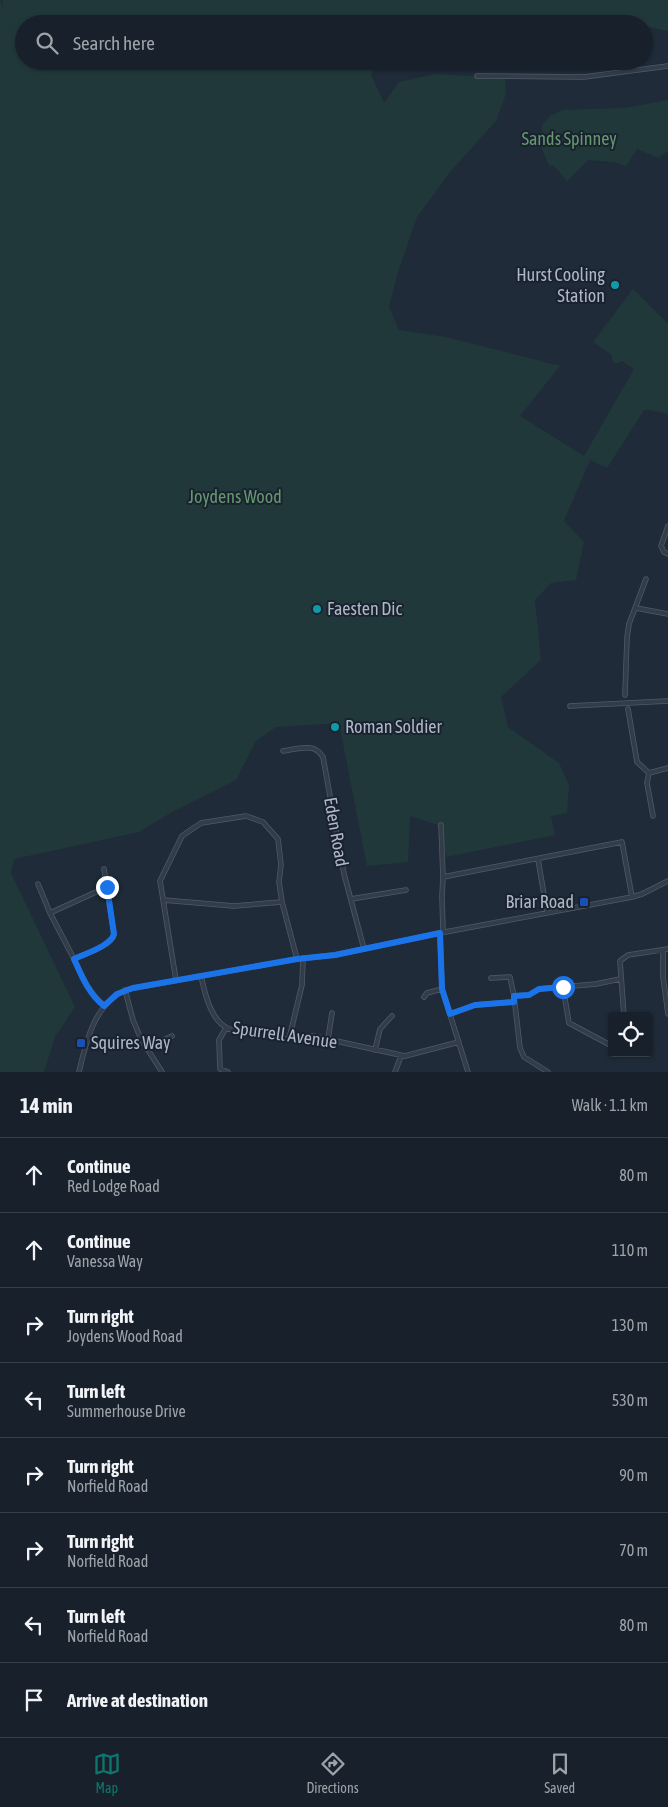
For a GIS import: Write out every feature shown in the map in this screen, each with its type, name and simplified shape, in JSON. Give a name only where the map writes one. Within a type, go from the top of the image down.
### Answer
[{"type":"street","points":[[653,68],[668,66]]},
{"type":"street","points":[[477,76],[584,77],[637,70]]},
{"type":"street","points":[[668,526],[661,546],[664,552],[668,554]]},
{"type":"street","points":[[626,695],[629,624],[646,579]]},
{"type":"street","points":[[636,608],[668,614]]},
{"type":"street","points":[[570,706],[668,701]]},
{"type":"street","points":[[628,709],[637,762],[649,773]]},
{"type":"street","name":"Eden Road","points":[[283,751],[311,748],[319,750],[323,757],[344,874],[364,949]]},
{"type":"street","points":[[649,773],[668,768]]},
{"type":"street","points":[[649,773],[647,783],[653,816]]},
{"type":"street","points":[[176,980],[160,882],[182,836],[200,823],[246,816],[263,822],[278,839],[282,902],[297,959]]},
{"type":"street","points":[[440,825],[444,877],[441,933],[442,989],[468,1072]]},
{"type":"street","points":[[444,877],[622,842],[632,897]]},
{"type":"street","points":[[538,859],[546,913]]},
{"type":"street","points":[[74,959],[107,944],[113,939],[114,934],[104,869]]},
{"type":"street","points":[[79,1072],[89,1034],[104,1006],[117,994],[125,990],[303,958],[335,955],[632,897],[668,881]]},
{"type":"street","points":[[38,884],[50,913],[89,990],[104,1006]]},
{"type":"street","points":[[50,913],[107,887]]},
{"type":"street","points":[[350,899],[406,890]]},
{"type":"street","points":[[163,900],[234,906],[282,902]]},
{"type":"street","points":[[624,1012],[620,961],[628,954],[665,950],[663,977],[668,1014]]},
{"type":"street","points":[[289,1039],[302,985],[303,958]]},
{"type":"street","name":"Spurrell Avenue","points":[[201,976],[207,1002],[226,1028],[289,1039],[298,1036],[328,1039],[401,1056],[459,1042]]},
{"type":"street","points":[[491,978],[510,977],[520,1048],[524,1057],[547,1072]]},
{"type":"street","points":[[514,996],[529,995],[539,989],[596,984],[620,979]]},
{"type":"street","points":[[563,987],[569,1023],[608,1044]]},
{"type":"street","points":[[424,997],[427,993],[442,989]]},
{"type":"street","points":[[125,990],[133,1020],[146,1048],[162,1072]]},
{"type":"street","points":[[450,1014],[475,1005],[514,1002]]},
{"type":"street","points":[[328,1039],[332,1013]]},
{"type":"street","points":[[375,1050],[380,1029],[392,1016]]},
{"type":"street","points":[[226,1028],[220,1040],[220,1069],[228,1072]]},
{"type":"street","points":[[146,1048],[172,1036]]},
{"type":"street","points":[[395,1072],[401,1056]]},
{"type":"green space","name":"Joydens Wood","points":[[0,0],[4,10],[2,0],[668,0],[668,31],[653,28],[653,15],[15,15],[15,70],[373,70],[371,75],[384,103],[399,82],[436,74],[505,78],[506,94],[496,121],[450,172],[417,217],[397,275],[389,307],[399,330],[446,337],[560,366],[520,416],[584,456],[634,369],[622,361],[615,364],[612,360],[612,355],[593,342],[633,289],[668,324],[668,414],[644,410],[607,468],[590,460],[564,521],[584,542],[576,580],[551,583],[535,600],[541,660],[501,697],[508,727],[559,763],[569,785],[567,813],[551,816],[555,835],[446,857],[441,826],[410,816],[408,862],[367,866],[339,723],[276,727],[256,741],[236,780],[174,811],[139,832],[14,859],[11,873],[75,1007],[55,1037],[44,1072],[0,1072]]},
{"type":"green space","name":"Sands Spinney","points":[[668,100],[668,151],[658,158],[637,149],[626,166],[614,162],[588,160],[567,181],[554,166],[549,165],[541,147],[542,125],[550,116],[563,110],[625,108]]},
{"type":"place","name":"Hurst Cooling Station","points":[[615,285]]},
{"type":"place","name":"Faesten Dic","points":[[317,609]]},
{"type":"place","name":"Roman Soldier","points":[[335,727]]},
{"type":"place","name":"Briar Road","points":[[584,902]]},
{"type":"place","name":"Squires Way","points":[[81,1043]]},
{"type":"route","points":[[107,887],[114,934],[113,939],[107,944],[74,959],[89,990],[104,1006],[117,994],[133,988],[297,959],[335,955],[440,933],[442,989],[450,1014],[475,1005],[514,1002],[514,996],[529,995],[539,989],[563,987]]}]
